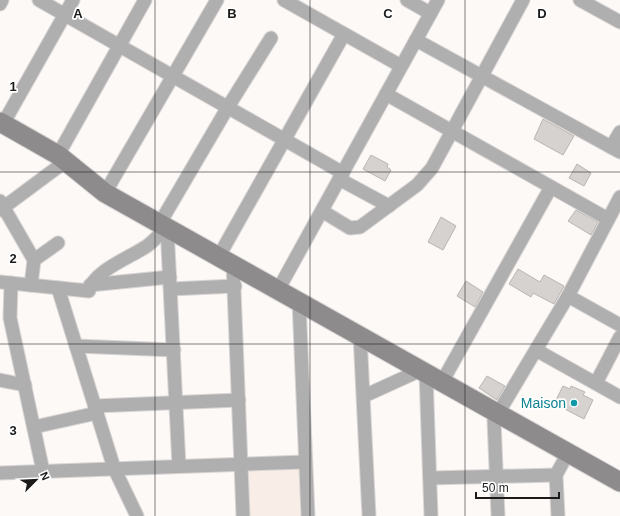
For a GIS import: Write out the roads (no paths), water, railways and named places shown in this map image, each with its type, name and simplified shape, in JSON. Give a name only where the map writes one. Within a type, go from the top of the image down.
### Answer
[{"type":"street","points":[[0,4],[2,0]]},
{"type":"street","points":[[39,0],[285,140],[389,206]]},
{"type":"street","points":[[73,0],[3,127],[62,158],[105,193],[620,482]]},
{"type":"street","points":[[31,285],[34,260],[1,206],[62,158],[144,0]]},
{"type":"street","points":[[105,193],[217,0]]},
{"type":"street","points":[[284,0],[401,66]]},
{"type":"street","points":[[407,0],[430,13]]},
{"type":"street","points":[[278,290],[438,0]]},
{"type":"street","points":[[322,211],[350,228],[360,227],[417,185],[432,168],[523,0]]},
{"type":"street","points":[[580,0],[620,22]]},
{"type":"street","points":[[243,516],[235,286],[226,260],[285,140],[344,34]]},
{"type":"street","points":[[43,471],[10,318],[6,282],[89,291],[90,285],[107,269],[147,246],[164,225],[228,107],[271,38]]},
{"type":"street","points":[[416,40],[616,150],[620,132]]},
{"type":"street","points":[[386,94],[608,219]]},
{"type":"street","points":[[431,516],[430,375],[551,187]]},
{"type":"street","points":[[498,516],[494,420],[568,296],[620,197]]},
{"type":"street","points":[[164,225],[170,283],[179,466]]},
{"type":"street","points":[[34,260],[58,243]]},
{"type":"street","points":[[90,285],[170,283],[235,286]]},
{"type":"street","points":[[58,288],[114,468],[137,516]]},
{"type":"street","points":[[568,296],[620,325]]},
{"type":"street","points":[[299,301],[308,516]]},
{"type":"street","points":[[360,335],[369,516]]},
{"type":"street","points":[[596,384],[620,337]]},
{"type":"street","points":[[76,346],[174,350]]},
{"type":"street","points":[[536,350],[620,397]]},
{"type":"street","points":[[364,396],[430,375]]},
{"type":"street","points":[[0,380],[24,385]]},
{"type":"street","points":[[34,427],[96,410],[176,402],[239,400]]},
{"type":"street","points":[[558,516],[556,475],[568,453]]},
{"type":"street","points":[[0,472],[306,462]]},
{"type":"street","points":[[430,478],[556,475]]},
{"type":"place","name":"Maison","points":[[574,403]]}]
